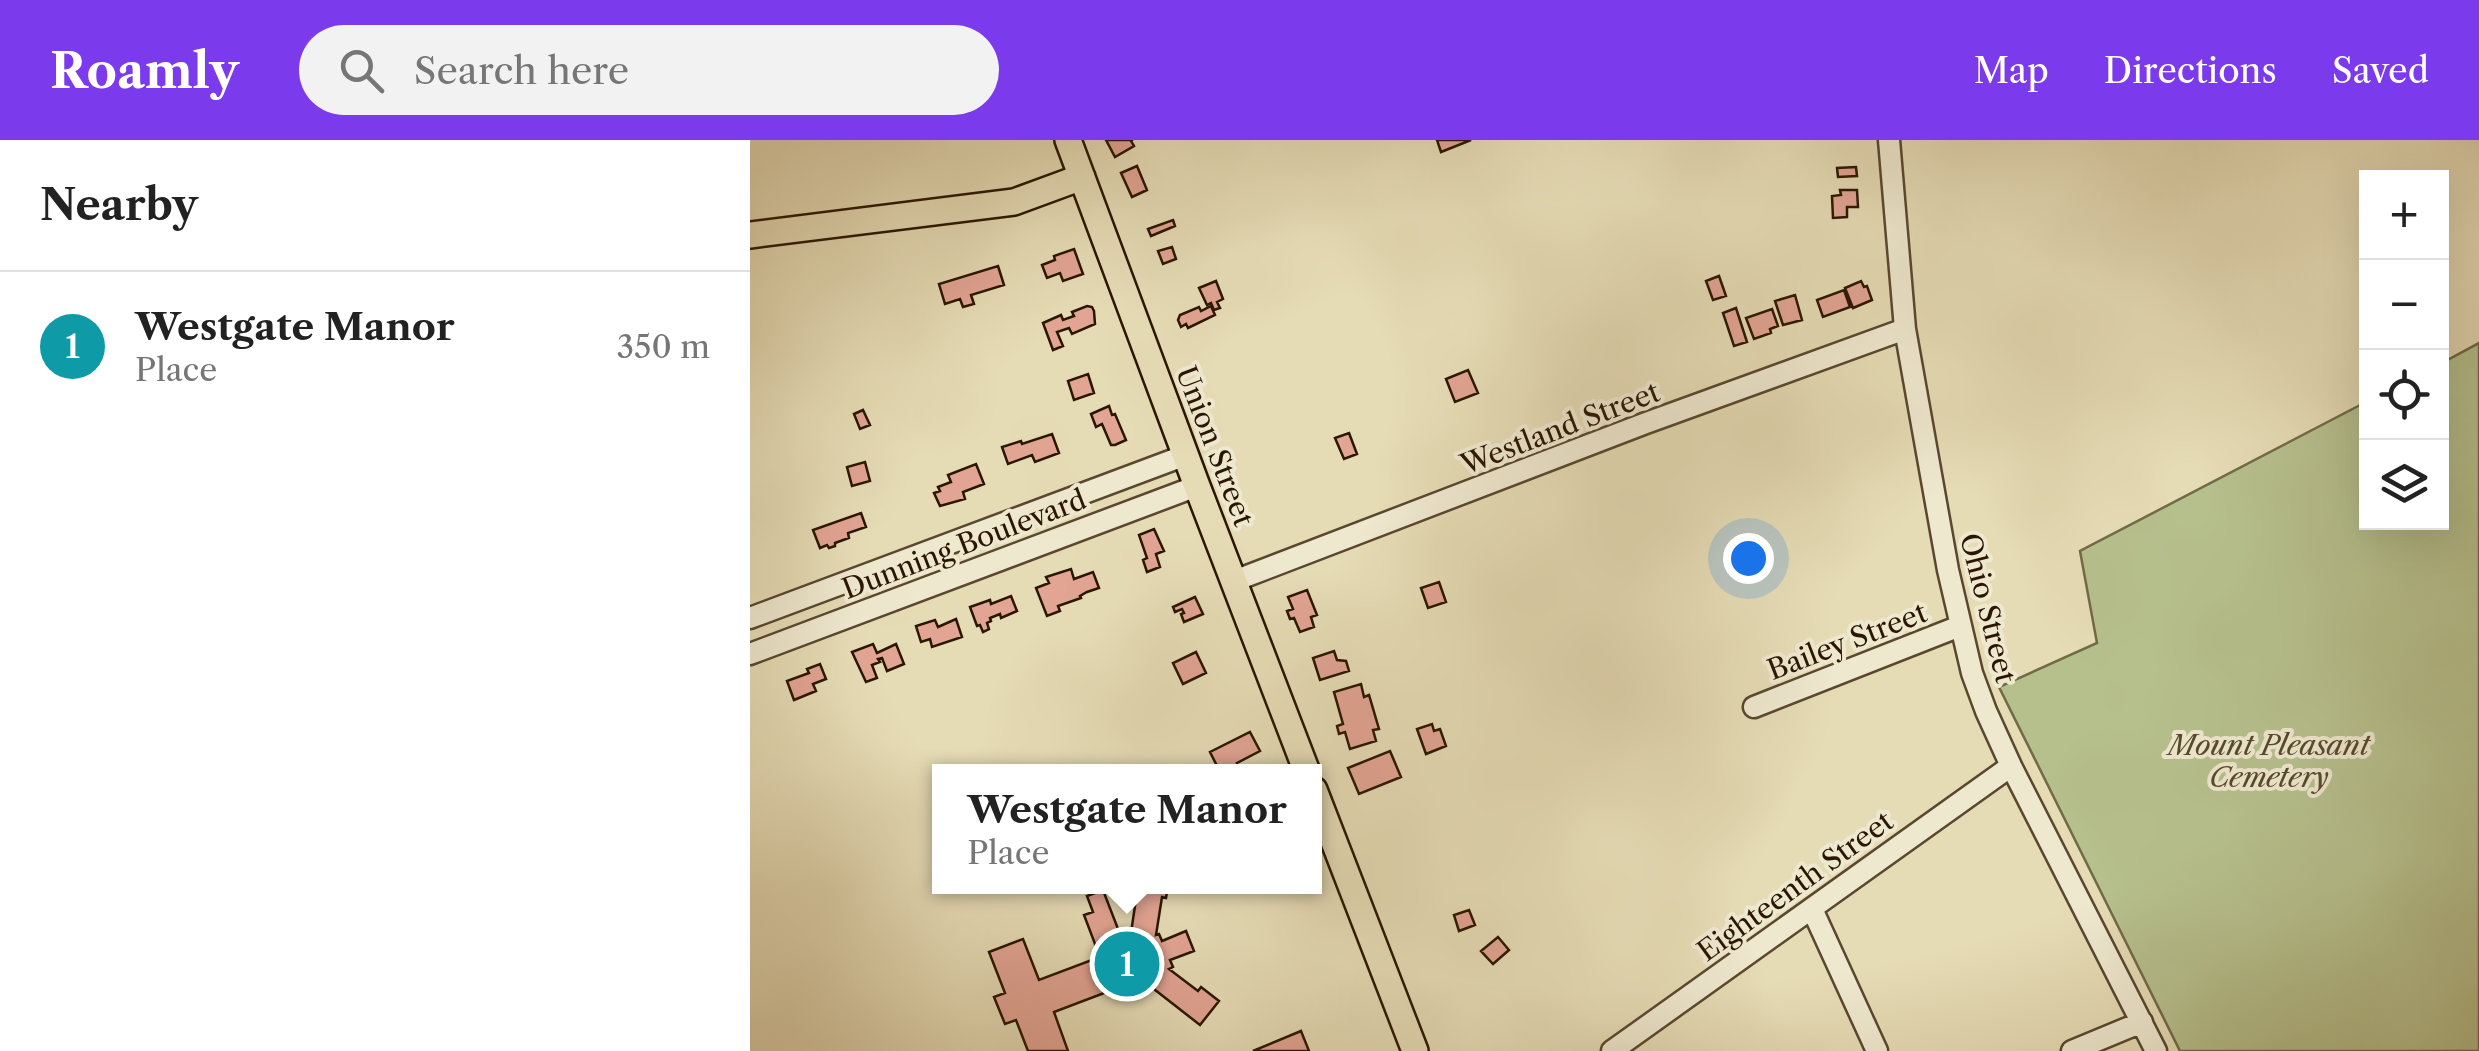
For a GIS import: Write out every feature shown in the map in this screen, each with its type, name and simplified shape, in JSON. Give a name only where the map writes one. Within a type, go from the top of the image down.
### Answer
[{"type":"main road","name":"Union Street","points":[[1068,140],[1305,764]]},
{"type":"main road","points":[[750,235],[1014,202],[1082,177]]},
{"type":"main road","points":[[1322,811],[1414,1051]]},
{"type":"street","name":"Ohio Street","points":[[1889,140],[1906,329],[1941,536],[1978,692],[2011,766],[2156,1051]]},
{"type":"street","name":"Westland Street","points":[[1234,581],[1628,430],[1906,329]]},
{"type":"street","name":"Dunning Boulevard","points":[[750,618],[1186,455]]},
{"type":"street","name":"Dunning Boulevard","points":[[750,654],[1197,486]]},
{"type":"street","name":"Bailey Street","points":[[1754,707],[1960,626]]},
{"type":"street","name":"Eighteenth Street","points":[[1612,1051],[2011,766]]},
{"type":"street","points":[[1812,910],[1877,1051]]},
{"type":"street","points":[[2072,1051],[2142,1022]]},
{"type":"green space","name":"Mount Pleasant Cemetery","points":[[2479,343],[2479,1051],[2180,1051],[1999,687],[2097,643],[2080,551],[2359,406],[2359,530],[2449,530],[2449,359]]},
{"type":"building","points":[[1106,140],[1132,140],[1134,146],[1115,157]]},
{"type":"building","points":[[1437,140],[1471,140],[1441,152]]},
{"type":"building","points":[[1137,166],[1147,190],[1132,197],[1121,173]]},
{"type":"building","points":[[1856,167],[1857,176],[1838,177],[1837,168]]},
{"type":"building","points":[[1840,190],[1857,190],[1858,207],[1847,207],[1847,217],[1833,218],[1832,196],[1841,195]]},
{"type":"building","points":[[1173,220],[1175,226],[1151,236],[1148,229]]},
{"type":"building","points":[[1172,247],[1176,259],[1163,264],[1158,251]]},
{"type":"building","points":[[1074,249],[1083,274],[1063,281],[1060,273],[1047,278],[1042,265]]},
{"type":"building","points":[[998,266],[1004,285],[971,295],[974,304],[963,307],[960,299],[945,304],[939,284]]},
{"type":"building","points":[[1719,276],[1726,296],[1713,300],[1706,281]]},
{"type":"building","points":[[1216,281],[1223,299],[1217,302],[1220,308],[1214,310],[1199,288]]},
{"type":"building","points":[[1861,281],[1872,300],[1853,308],[1845,288]]},
{"type":"building","points":[[1844,290],[1850,307],[1823,317],[1817,300]]},
{"type":"building","points":[[1795,295],[1802,320],[1783,325],[1775,301]]},
{"type":"building","points":[[1087,306],[1094,311],[1095,324],[1072,334],[1069,328],[1057,332],[1063,346],[1053,350],[1043,323],[1061,315],[1063,320],[1074,316],[1072,312]]},
{"type":"building","points":[[1211,306],[1215,315],[1188,328],[1186,324],[1181,327],[1180,315]]},
{"type":"building","points":[[1736,308],[1747,342],[1734,346],[1723,313]]},
{"type":"building","points":[[1772,309],[1778,326],[1754,339],[1746,318]]},
{"type":"building","points":[[1468,370],[1478,393],[1455,402],[1446,379]]},
{"type":"building","points":[[1088,374],[1094,393],[1074,400],[1068,381]]},
{"type":"building","points":[[1109,406],[1126,440],[1115,445],[1111,445],[1102,424],[1096,427],[1091,414]]},
{"type":"building","points":[[863,410],[870,425],[860,429],[854,414]]},
{"type":"building","points":[[1349,433],[1357,454],[1344,459],[1335,438]]},
{"type":"building","points":[[1052,434],[1059,453],[1035,462],[1032,455],[1008,464],[1002,447]]},
{"type":"building","points":[[865,462],[870,481],[852,486],[847,467]]},
{"type":"building","points":[[976,464],[984,484],[963,492],[965,499],[940,506],[934,493],[951,482],[948,475]]},
{"type":"building","points":[[861,513],[866,527],[848,533],[849,538],[835,546],[820,548],[813,530]]},
{"type":"building","points":[[1154,529],[1164,551],[1156,554],[1160,567],[1147,572],[1139,535]]},
{"type":"building","points":[[1071,569],[1074,579],[1093,572],[1099,588],[1058,606],[1060,611],[1047,616],[1036,588],[1049,583],[1046,577]]},
{"type":"building","points":[[1439,582],[1446,602],[1428,608],[1421,588]]},
{"type":"building","points":[[1307,590],[1317,615],[1311,617],[1314,627],[1300,632],[1287,611],[1293,609],[1288,597]]},
{"type":"building","points":[[1011,596],[1017,611],[990,618],[989,629],[983,632],[970,607]]},
{"type":"building","points":[[1195,597],[1203,614],[1184,622],[1182,609],[1175,612],[1173,607]]},
{"type":"building","points":[[956,619],[962,637],[932,647],[930,639],[921,642],[916,626],[935,620],[938,627]]},
{"type":"building","points":[[873,644],[877,653],[896,644],[904,664],[887,671],[882,658],[878,659],[880,662],[872,665],[877,678],[866,682],[852,652]]},
{"type":"building","points":[[1334,651],[1337,660],[1346,661],[1349,671],[1320,680],[1313,658]]},
{"type":"building","points":[[1196,652],[1206,673],[1183,684],[1173,663]]},
{"type":"building","points":[[820,664],[826,679],[813,684],[816,691],[794,700],[787,681]]},
{"type":"building","points":[[1361,684],[1364,697],[1369,695],[1379,729],[1373,730],[1376,741],[1350,749],[1345,732],[1339,734],[1337,726],[1343,724],[1334,692]]},
{"type":"building","points":[[1432,724],[1434,731],[1440,729],[1446,746],[1426,754],[1417,729]]},
{"type":"building","points":[[1250,732],[1260,751],[1238,764],[1216,764],[1210,752]]},
{"type":"building","points":[[1390,751],[1401,777],[1359,794],[1348,768]]},
{"type":"building","points":[[1092,894],[1105,894],[1125,947],[1129,946],[1137,894],[1167,894],[1166,898],[1162,897],[1156,935],[1162,941],[1186,931],[1194,951],[1170,960],[1173,967],[1169,969],[1219,1001],[1200,1025],[1141,979],[1054,1012],[1068,1051],[1028,1051],[1016,1020],[1005,1024],[994,997],[1005,993],[989,952],[1023,939],[1039,980],[1100,957],[1084,915],[1093,912],[1087,896]]},
{"type":"building","points":[[1469,910],[1475,925],[1459,931],[1454,915]]},
{"type":"building","points":[[1498,937],[1509,950],[1493,964],[1481,951]]},
{"type":"building","points":[[1301,1031],[1309,1051],[1253,1051]]},
{"type":"place","name":"Westgate Manor","points":[[1127,964]]}]
